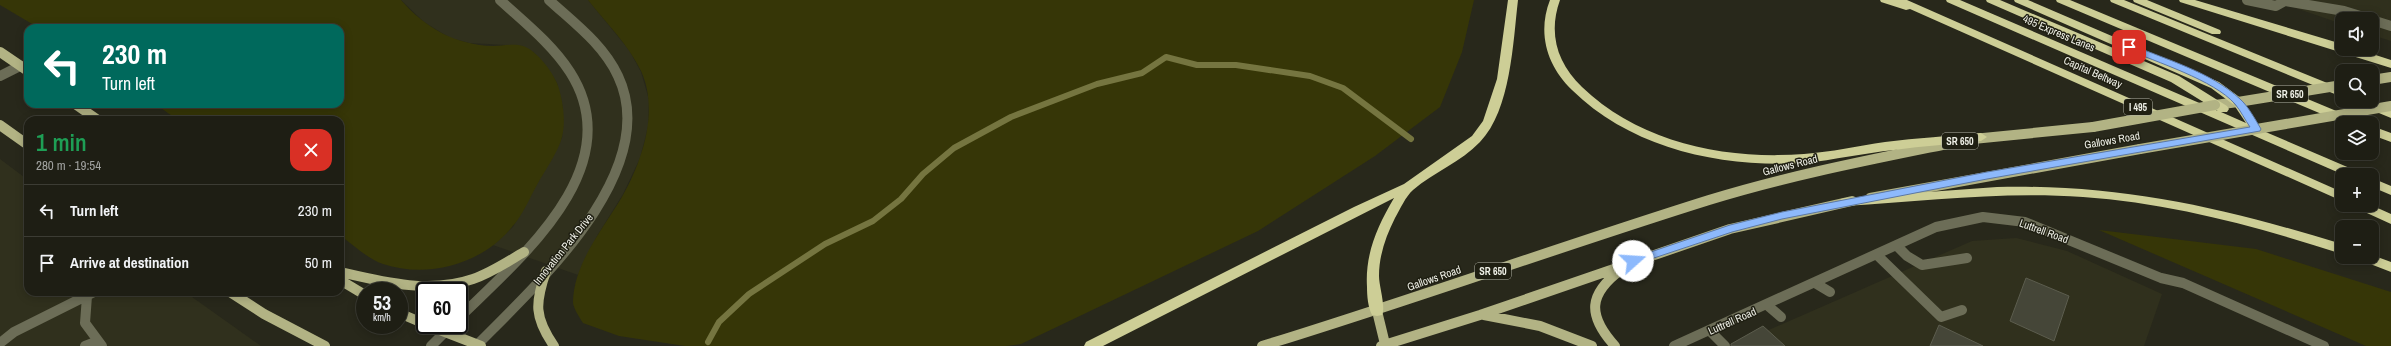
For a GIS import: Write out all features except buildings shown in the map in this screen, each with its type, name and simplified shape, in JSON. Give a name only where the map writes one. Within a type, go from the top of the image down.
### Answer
[{"type":"highway","points":[[1091,346],[1358,210],[1408,187],[1476,139],[1488,122],[1503,79],[1512,0]]},
{"type":"highway","points":[[1556,0],[1550,10],[1547,28],[1550,47],[1562,73],[1581,95],[1609,115],[1624,125],[1660,140],[1703,152],[1742,157],[1792,159],[1897,145],[1981,137]]},
{"type":"highway","points":[[1884,0],[1934,16]]},
{"type":"highway","name":"Capital Beltway","points":[[1898,0],[2335,194]]},
{"type":"highway","name":"495 Express Lanes","points":[[1951,0],[2339,168]]},
{"type":"highway","points":[[1991,0],[2176,79],[2196,90],[2215,105],[2256,129]]},
{"type":"highway","points":[[2019,0],[2198,76],[2220,88],[2238,102],[2256,129]]},
{"type":"highway","points":[[2061,0],[2337,116]]},
{"type":"highway","points":[[2115,0],[2335,90]]},
{"type":"highway","points":[[2138,0],[2335,82]]},
{"type":"highway","points":[[2184,0],[2335,45]]},
{"type":"highway","points":[[2379,54],[2391,56]]},
{"type":"highway","points":[[2368,56],[2391,64]]},
{"type":"highway","points":[[2379,101],[2391,106]]},
{"type":"highway","points":[[2377,108],[2391,114]]},
{"type":"highway","points":[[2379,133],[2391,138]]},
{"type":"highway","points":[[2379,185],[2391,191]]},
{"type":"highway","points":[[1377,311],[1374,298],[1374,263],[1378,239],[1386,221],[1408,187]]},
{"type":"highway","points":[[1845,202],[1970,193],[2048,190],[2129,198],[2220,214],[2335,247]]},
{"type":"highway","points":[[2376,212],[2391,219]]},
{"type":"highway","points":[[2379,262],[2391,267]]},
{"type":"main road","points":[[0,52],[24,69]]},
{"type":"main road","name":"Gallows Road","points":[[1262,346],[1377,311],[1710,200],[1840,166],[1981,137],[2093,127],[2215,105],[2335,86]]},
{"type":"main road","name":"Gallows Road","points":[[1383,345],[1480,315],[1730,228],[1845,202],[2391,106]]},
{"type":"main road","points":[[81,108],[92,116]]},
{"type":"main road","points":[[0,125],[24,142]]},
{"type":"main road","points":[[344,273],[408,286],[446,285],[464,282],[486,274],[524,252]]},
{"type":"main road","points":[[1615,346],[1606,338],[1595,314],[1593,300],[1602,285],[1633,261]]},
{"type":"main road","points":[[546,271],[537,296],[536,312],[540,325],[554,346]]},
{"type":"main road","points":[[344,282],[356,290]]},
{"type":"main road","points":[[236,296],[264,314],[325,346]]},
{"type":"main road","points":[[1377,311],[1383,345]]},
{"type":"main road","points":[[1480,315],[1520,319],[1543,326],[1592,346]]},
{"type":"main road","points":[[458,334],[478,346]]},
{"type":"street","points":[[468,309],[524,252],[551,222],[568,198],[585,151],[587,113],[577,84],[560,59],[500,0]]},
{"type":"street","name":"Innovation Park Drive","points":[[478,346],[546,271],[578,233],[608,188],[627,137],[628,116],[622,87],[608,60],[596,45],[549,0]]},
{"type":"street","points":[[2247,0],[2276,6],[2285,1],[2347,12]]},
{"type":"street","points":[[2379,22],[2391,26]]},
{"type":"street","points":[[0,76],[20,66]]},
{"type":"street","name":"Luttrell Road","points":[[1674,346],[1936,228],[1964,220],[1983,217],[2025,222],[2161,278],[2183,284],[2324,346]]},
{"type":"street","points":[[1897,246],[1907,256],[1922,265],[1967,258]]},
{"type":"street","points":[[1877,255],[1941,317],[1962,310]]},
{"type":"street","points":[[1815,283],[1830,292]]},
{"type":"street","points":[[0,343],[14,332],[86,296]]},
{"type":"street","points":[[85,346],[100,343],[85,323],[90,296]]},
{"type":"street","points":[[1767,305],[1781,317]]},
{"type":"street","points":[[1710,331],[1725,346]]},
{"type":"street","points":[[431,346],[444,334]]},
{"type":"shaded area","points":[[0,0],[401,0],[420,19],[431,27],[454,38],[479,45],[519,45],[528,48],[538,56],[557,83],[561,96],[564,124],[562,137],[555,154],[523,211],[516,222],[500,240],[470,259],[453,265],[436,269],[418,270],[400,268],[377,262],[344,238],[344,116],[172,116],[161,108],[344,108],[344,24],[32,24],[0,5]]},
{"type":"shaded area","points":[[401,0],[588,0],[629,50],[641,72],[649,100],[648,127],[640,158],[623,194],[597,236],[578,275],[493,245],[513,227],[562,138],[563,108],[557,83],[534,53],[507,45],[470,43],[450,38],[424,22]]},
{"type":"shaded area","points":[[588,0],[1474,0],[1462,52],[1440,107],[1375,156],[1258,231],[1021,344],[1006,346],[685,346],[619,336],[583,323],[573,304],[575,287],[584,259],[623,195],[637,166],[646,134],[649,102],[646,86],[636,61]]},
{"type":"shaded area","points":[[2272,0],[2391,0],[2391,41],[2379,37],[2379,12],[2335,12],[2335,22]]},
{"type":"shaded area","points":[[0,159],[24,177],[24,296],[191,296],[261,346],[0,346]]},
{"type":"shaded area","points":[[2099,230],[2256,249],[2391,292],[2391,346],[2366,346]]},
{"type":"shaded area","points":[[2016,238],[2067,251],[2162,294],[2144,346],[1732,346],[1972,241]]},
{"type":"waterway","points":[[708,342],[719,322],[749,294],[825,244],[873,221],[901,199],[923,174],[954,148],[1011,117],[1097,84],[1142,73],[1166,57],[1197,65],[1236,65],[1310,76],[1343,88],[1411,139]]},
{"type":"route","points":[[1633,261],[1730,228],[1782,215],[1987,176],[2256,129],[2238,102],[2226,92],[2198,76],[2129,47]]}]
